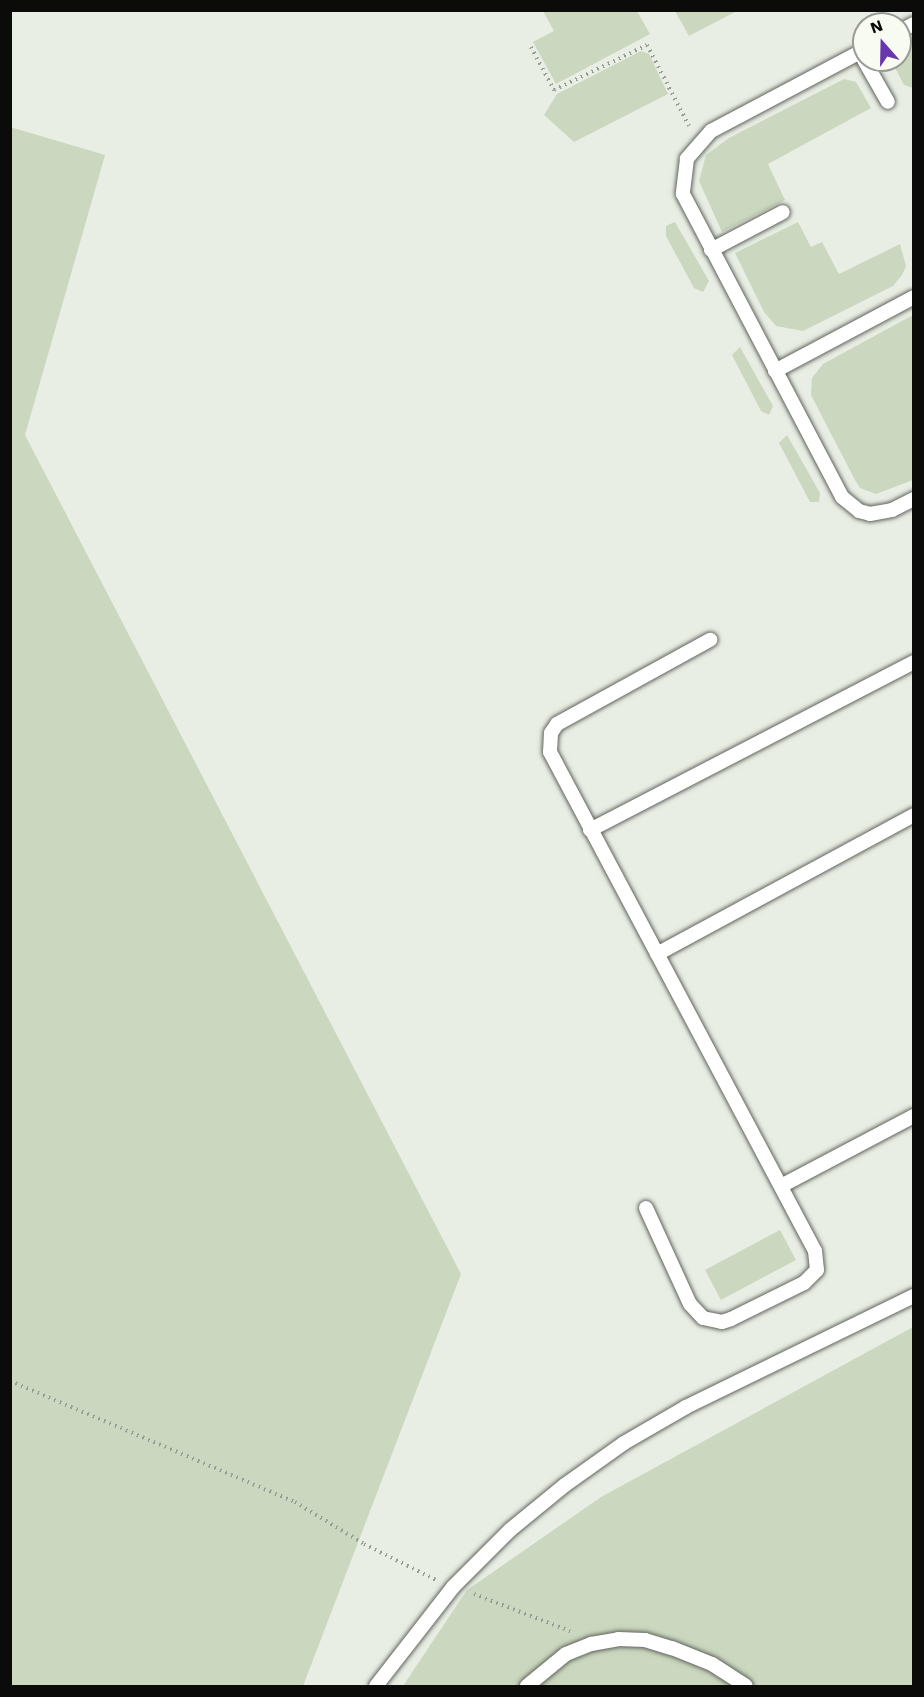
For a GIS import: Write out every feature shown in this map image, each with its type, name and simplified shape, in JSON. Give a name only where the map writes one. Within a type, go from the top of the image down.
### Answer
[{"type":"lane","points":[[852,61],[711,131],[697,143],[687,159],[683,194],[775,371],[849,505],[859,511],[881,513],[914,499]]},
{"type":"lane","points":[[872,72],[888,102]]},
{"type":"lane","points":[[711,250],[783,212]]},
{"type":"lane","points":[[775,371],[914,297]]},
{"type":"lane","points":[[646,1208],[696,1312],[703,1318],[722,1322],[804,1283],[817,1270],[815,1251],[550,752],[551,733],[566,719],[710,640]]},
{"type":"lane","points":[[590,830],[914,662]]},
{"type":"lane","points":[[657,954],[914,815]]},
{"type":"lane","points":[[781,1186],[914,1116]]},
{"type":"lane","points":[[376,1686],[453,1587],[510,1530],[624,1443],[686,1407],[914,1296]]},
{"type":"lane","points":[[527,1686],[566,1654],[591,1644],[618,1639],[645,1640],[712,1664],[746,1686]]},
{"type":"path","points":[[531,47],[554,90],[647,45],[697,143]]},
{"type":"path","points":[[10,1381],[286,1498],[364,1545],[453,1587],[547,1620],[591,1644]]},
{"type":"green space","points":[[543,11],[637,11],[650,34],[556,84],[533,42],[554,31]]},
{"type":"green space","points":[[675,11],[737,11],[689,36]]},
{"type":"green space","points":[[912,40],[914,88],[904,85],[897,72],[912,72]]},
{"type":"green space","points":[[641,51],[649,54],[668,94],[574,142],[544,115],[557,94]]},
{"type":"green space","points":[[844,79],[856,82],[871,108],[768,164],[785,200],[722,232],[699,181],[706,155],[729,138]]},
{"type":"green space","points":[[10,127],[105,155],[25,435],[461,1274],[303,1686],[11,1686]]},
{"type":"green space","points":[[675,222],[709,281],[703,292],[694,288],[666,236],[666,226]]},
{"type":"green space","points":[[798,222],[811,247],[822,242],[839,274],[900,244],[906,266],[902,275],[893,286],[803,331],[776,326],[764,312],[735,253]]},
{"type":"green space","points":[[913,315],[913,480],[876,494],[860,488],[855,480],[811,395],[812,378],[823,364]]},
{"type":"green space","points":[[740,347],[773,406],[769,415],[761,411],[732,355]]},
{"type":"green space","points":[[787,435],[820,493],[819,502],[810,502],[779,443]]},
{"type":"green space","points":[[780,1230],[796,1260],[721,1300],[705,1270]]},
{"type":"green space","points":[[913,1327],[913,1686],[403,1686],[467,1590],[601,1497]]}]
